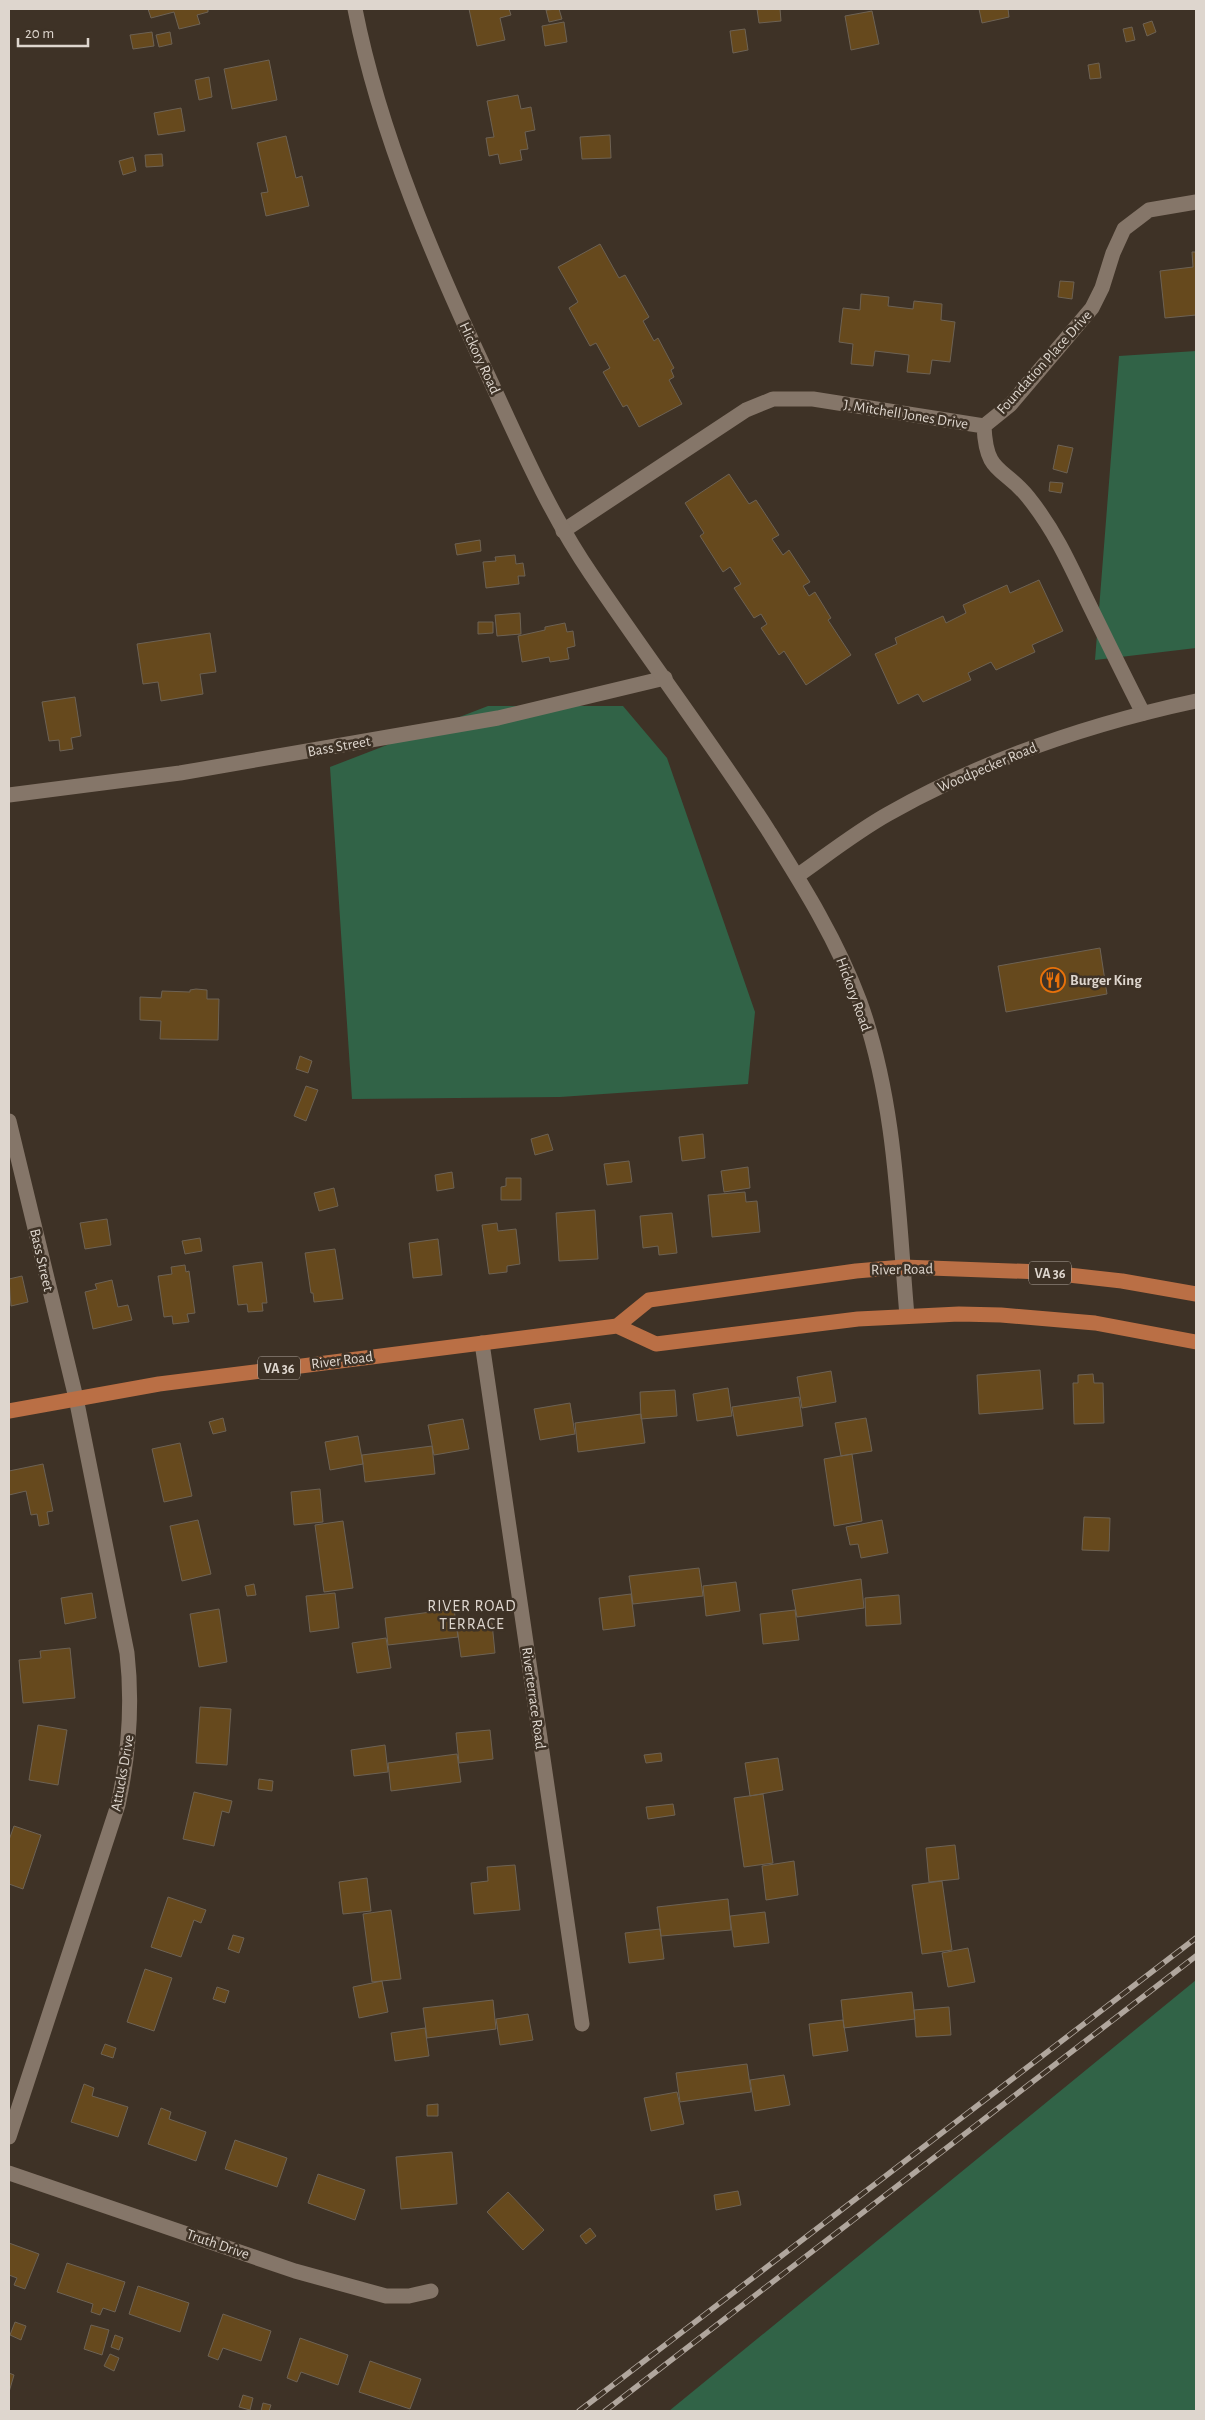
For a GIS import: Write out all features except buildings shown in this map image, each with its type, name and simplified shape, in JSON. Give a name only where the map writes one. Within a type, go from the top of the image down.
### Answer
[{"type":"main road","name":"River Road","points":[[9,1411],[159,1384],[617,1326],[649,1300],[902,1266],[1042,1272],[1122,1281],[1196,1294]]},
{"type":"main road","points":[[617,1326],[656,1344],[756,1330],[907,1316],[959,1314],[1044,1318],[1095,1323],[1196,1342]]},
{"type":"street","name":"Hickory Road","points":[[355,9],[387,124],[424,230],[465,326],[563,531],[592,576],[666,678],[797,876],[824,921],[842,958],[869,1034],[890,1136],[907,1316]]},
{"type":"street","name":"Foundation Place Drive","points":[[984,426],[1010,405],[1092,308],[1102,288],[1113,253],[1124,228],[1149,210],[1196,202]]},
{"type":"street","name":"J. Mitchell Jones Drive","points":[[563,531],[746,410],[773,399],[813,399],[984,426],[985,444],[991,461],[999,473],[1026,494],[1053,530],[1143,713]]},
{"type":"street","name":"Bass Street","points":[[9,795],[180,774],[488,720],[666,678]]},
{"type":"street","name":"Woodpecker Road","points":[[797,876],[887,815],[950,781],[1042,744],[1143,713],[1196,701]]},
{"type":"street","name":"Bass Street","points":[[9,1121],[76,1398]]},
{"type":"street","name":"Riverterrace Road","points":[[482,1343],[582,2024]]},
{"type":"street","name":"Attucks Drive","points":[[9,2137],[118,1806],[126,1770],[130,1734],[131,1689],[128,1653],[76,1398]]},
{"type":"street","name":"Truth Drive","points":[[9,2172],[295,2271],[386,2296],[409,2296],[431,2291]]},
{"type":"green space","points":[[1196,351],[1196,648],[1095,660],[1119,356]]},
{"type":"green space","points":[[488,706],[623,706],[667,758],[755,1012],[748,1084],[560,1097],[352,1099],[330,767]]},
{"type":"green space","points":[[1196,1980],[1196,2411],[669,2411]]},
{"type":"railway","points":[[579,2411],[1196,1938]]},
{"type":"railway","points":[[605,2411],[1196,1956]]},
{"type":"place","name":"Burger King","points":[[1053,980]]},
{"type":"district","name":"RIVER ROAD TERRACE","points":[[472,1614]]}]
